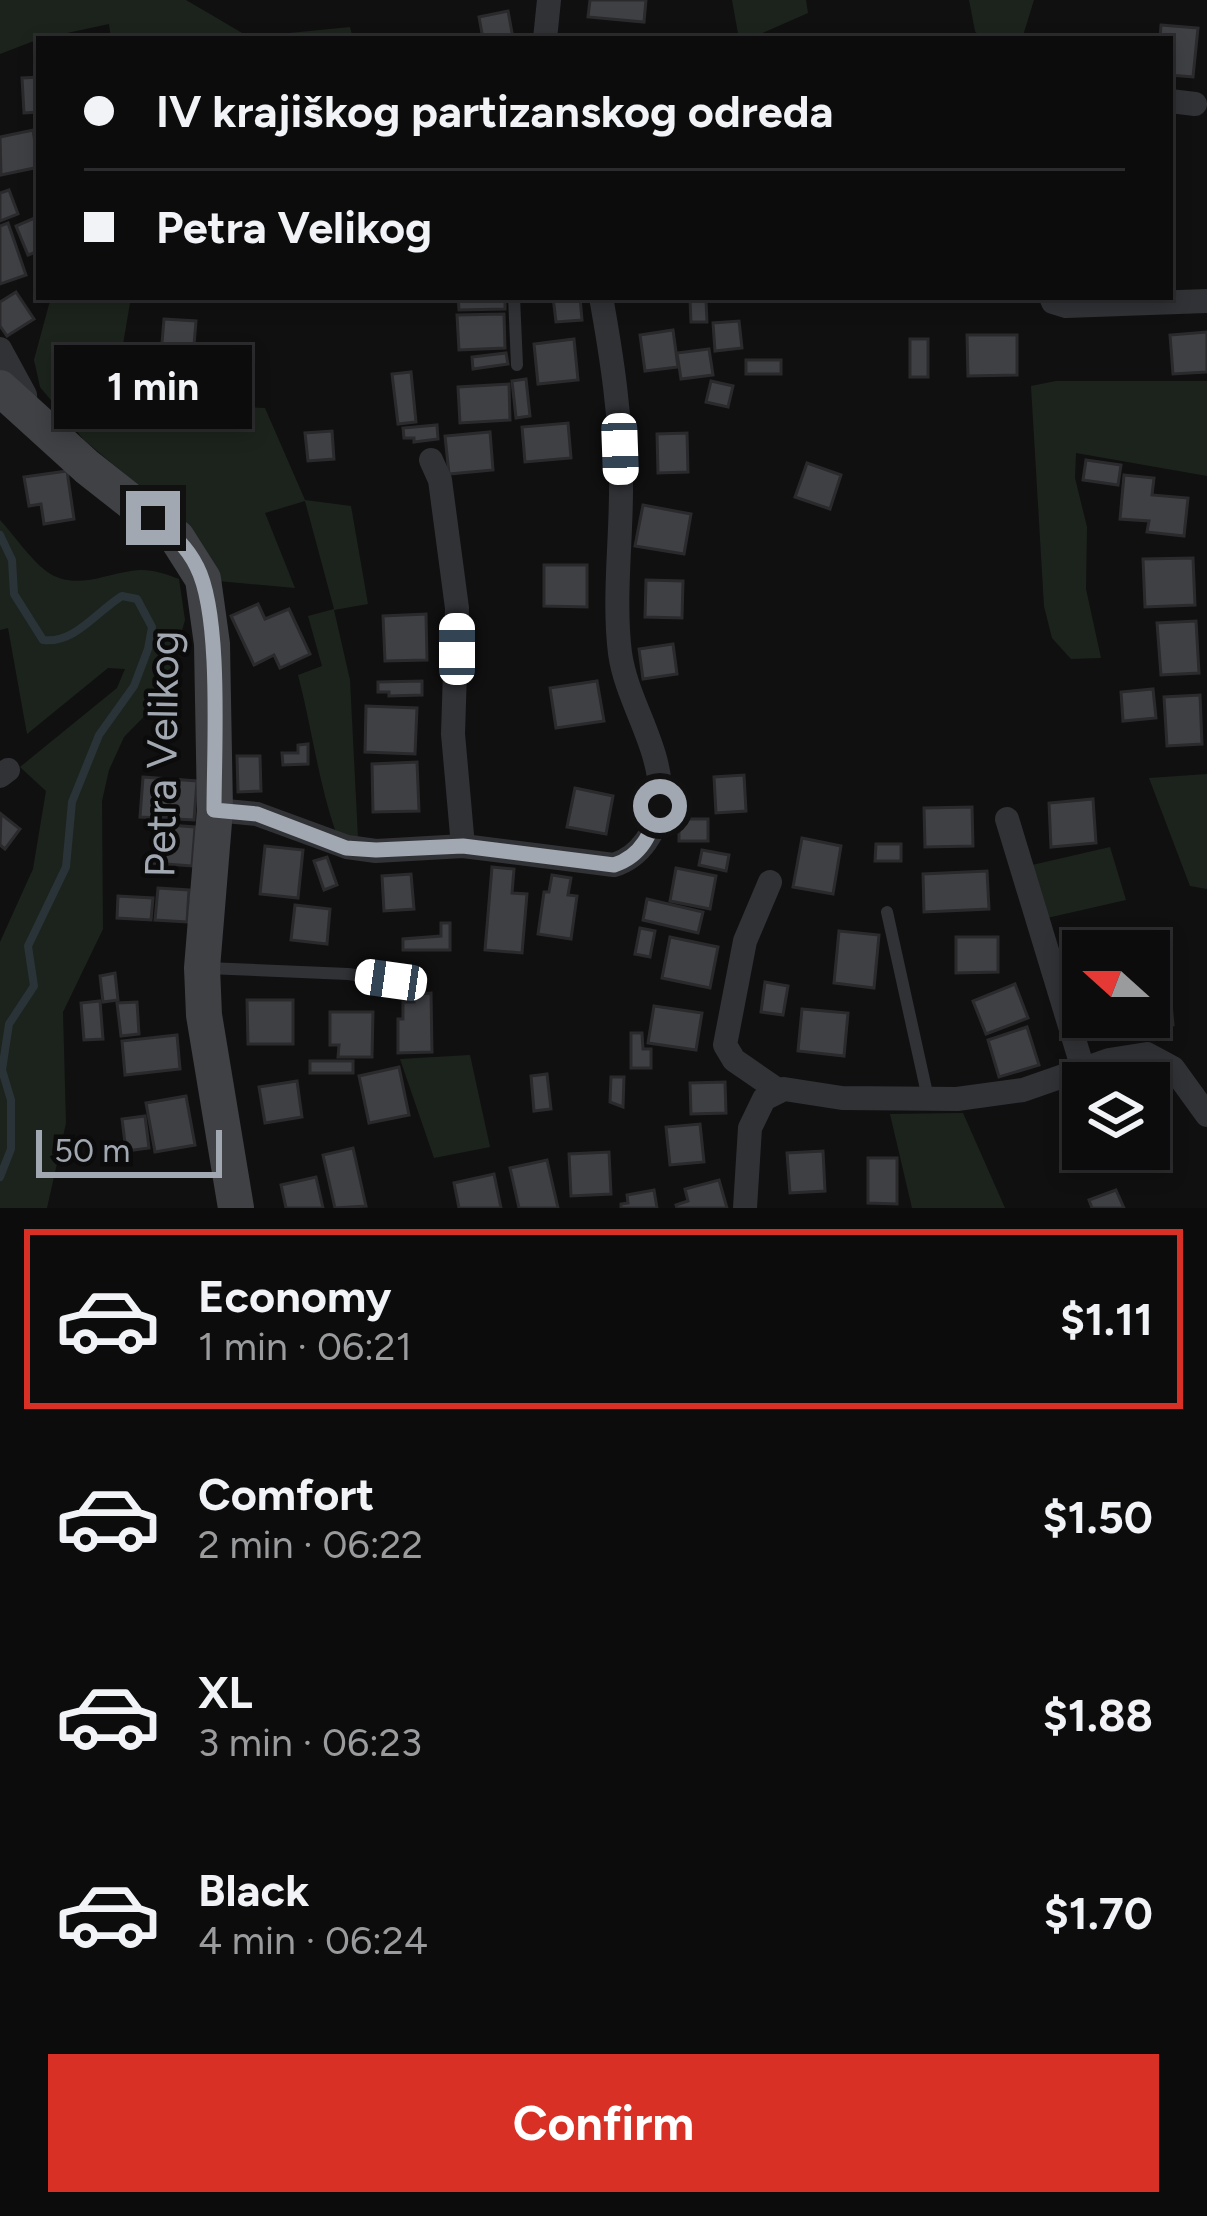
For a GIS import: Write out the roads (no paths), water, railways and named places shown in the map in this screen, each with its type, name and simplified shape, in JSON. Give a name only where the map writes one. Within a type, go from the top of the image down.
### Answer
[{"type":"street","points":[[545,36],[548,0]]},
{"type":"street","points":[[214,810],[257,814],[346,848],[463,846],[614,865],[626,862],[646,842],[660,806],[655,757],[621,659],[620,417],[601,300]]},
{"type":"street","points":[[1052,300],[1066,306],[1207,301]]},
{"type":"street","points":[[0,350],[25,395],[13,400]]},
{"type":"street","name":"Petra Velikog","points":[[13,400],[87,467],[177,538],[195,562],[208,599],[214,810],[202,968],[208,1058],[236,1208]]},
{"type":"street","points":[[431,460],[440,480],[457,608],[453,734],[463,846]]},
{"type":"street","points":[[1007,819],[1081,1062]]},
{"type":"street","points":[[770,882],[745,941],[725,1045],[734,1060],[778,1091],[842,1098],[928,1098],[1024,1090],[1062,1076]]},
{"type":"street","points":[[1107,1062],[1148,1054],[1165,1062]]},
{"type":"street","points":[[1170,1066],[1207,1115]]},
{"type":"street","points":[[746,1208],[750,1128],[764,1099],[778,1091]]},
{"type":"lane","points":[[514,300],[517,365]]},
{"type":"lane","points":[[887,912],[928,1098]]},
{"type":"lane","points":[[202,968],[391,980]]},
{"type":"waterway","points":[[0,535],[12,560],[14,594],[43,640],[75,632],[122,596],[137,599],[152,627],[134,686],[99,735],[72,802],[66,867],[28,946],[34,986],[9,1024],[2,1070],[11,1100],[11,1149],[0,1177]]}]
